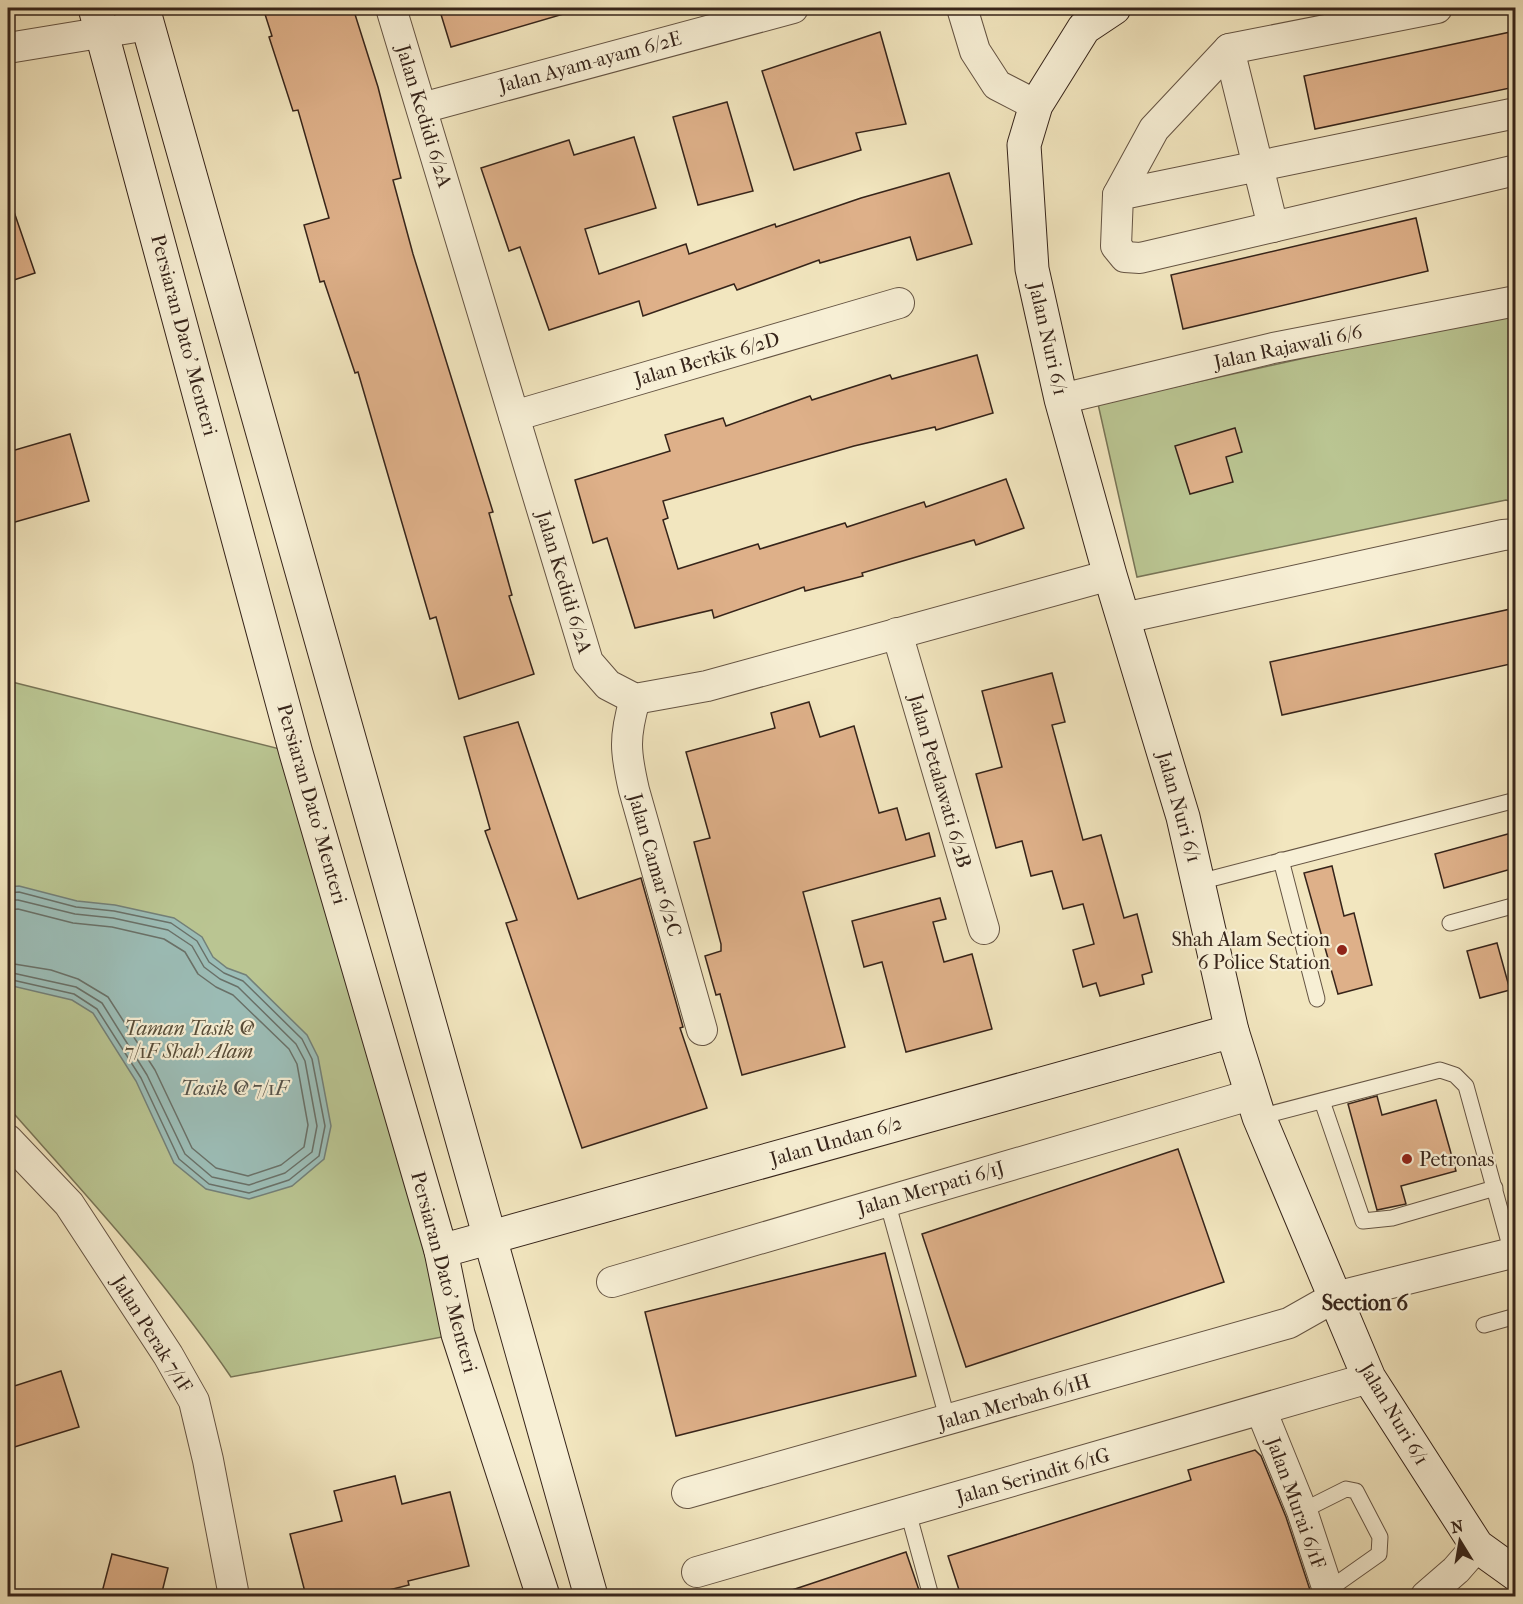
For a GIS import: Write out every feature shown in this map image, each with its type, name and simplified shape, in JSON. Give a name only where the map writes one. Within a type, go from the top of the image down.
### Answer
[{"type":"main road","name":"Jalan Nuri 6/1","points":[[1114,8],[1084,28],[1036,105],[1024,145],[1032,269],[1061,399],[1110,575],[1183,817],[1232,1031],[1254,1106],[1369,1378],[1477,1546],[1515,1574]]},
{"type":"main road","points":[[145,16],[591,1596]]},
{"type":"main road","name":"Persiaran Dato' Menteri","points":[[99,21],[296,753],[441,1251],[458,1334],[543,1596]]},
{"type":"main road","name":"Jalan Undan 6/2","points":[[441,1251],[1232,1031]]},
{"type":"street","name":"Jalan Kedidi 6/2A","points":[[391,8],[588,662],[608,685],[636,699]]},
{"type":"street","name":"Jalan Ayam-ayam 6/2E","points":[[422,108],[793,8]]},
{"type":"street","points":[[962,8],[975,51],[998,85],[1036,105]]},
{"type":"street","points":[[1437,8],[1229,49],[1154,129],[1118,195],[1116,246],[1125,257],[1140,258],[1515,170]]},
{"type":"street","points":[[8,48],[99,21],[145,16]]},
{"type":"street","points":[[1229,49],[1273,227]]},
{"type":"street","points":[[1118,195],[1515,113]]},
{"type":"street","name":"Jalan Rajawali 6/6","points":[[1061,399],[1273,348],[1515,301]]},
{"type":"street","name":"Jalan Berkik 6/2D","points":[[514,416],[899,303]]},
{"type":"street","points":[[1124,618],[1492,537],[1515,534]]},
{"type":"street","points":[[636,699],[708,686],[1110,575]]},
{"type":"street","name":"Jalan Petalawati 6/2B","points":[[897,633],[984,929]]},
{"type":"street","name":"Jalan Camar 6/2C","points":[[636,699],[627,727],[625,752],[702,1030]]},
{"type":"street","name":"Jalan Merpati 6/1J","points":[[612,1282],[887,1201],[1254,1106]]},
{"type":"street","name":"Jalan Perak 7/1F","points":[[8,1140],[69,1204],[168,1355],[194,1401],[208,1460],[234,1596]]},
{"type":"street","name":"Jalan Merbah 6/1H","points":[[687,1493],[1289,1323],[1335,1297],[1514,1252]]},
{"type":"street","name":"Jalan Serindit 6/1G","points":[[697,1572],[1369,1378]]},
{"type":"street","name":"Jalan Murai 6/1F","points":[[1261,1410],[1302,1511],[1329,1593]]},
{"type":"street","points":[[1426,1596],[1456,1570],[1477,1546]]},
{"type":"lane","points":[[1199,882],[1515,800]]},
{"type":"lane","points":[[1281,860],[1317,999]]},
{"type":"lane","points":[[1450,923],[1515,905]]},
{"type":"lane","points":[[1254,1106],[1322,1101],[1440,1070],[1455,1075],[1466,1086],[1514,1252]]},
{"type":"lane","points":[[1322,1101],[1363,1221],[1392,1218],[1495,1188]]},
{"type":"lane","points":[[887,1201],[948,1421]]},
{"type":"lane","points":[[1484,1325],[1515,1316]]},
{"type":"lane","points":[[1302,1511],[1346,1489],[1356,1491],[1380,1537],[1379,1554],[1329,1593]]},
{"type":"lane","points":[[908,1512],[931,1596]]},
{"type":"green space","points":[[1515,315],[1515,503],[1506,500],[1137,577],[1098,404],[1471,321]]},
{"type":"green space","name":"Taman Tasik @ 7/1F Shah Alam","points":[[8,681],[296,753],[458,1334],[231,1377],[152,1272],[8,1107]]},
{"type":"water","name":"Tasik @ 7/1F","points":[[19,886],[77,901],[115,905],[174,918],[202,937],[213,957],[227,968],[246,975],[307,1035],[318,1057],[331,1126],[324,1159],[292,1186],[249,1199],[206,1189],[174,1163],[136,1081],[93,1013],[72,1000],[8,985],[8,887]]},
{"type":"building","points":[[263,8],[353,8],[378,87],[401,178],[393,180],[413,254],[493,512],[489,513],[512,595],[509,596],[534,674],[459,699],[436,617],[430,619],[358,372],[355,373],[324,281],[320,282],[304,225],[329,218],[298,110],[293,111],[269,37],[272,36]]},
{"type":"building","points":[[439,8],[567,8],[567,13],[451,47]]},
{"type":"building","points":[[1515,31],[1515,87],[1315,129],[1304,76]]},
{"type":"building","points":[[880,32],[906,124],[856,133],[861,150],[794,170],[762,71]]},
{"type":"building","points":[[727,102],[753,191],[698,205],[673,117]]},
{"type":"building","points":[[634,137],[656,208],[585,229],[599,274],[686,244],[689,254],[775,224],[776,227],[861,198],[949,173],[972,244],[917,260],[910,237],[820,263],[819,260],[737,290],[734,284],[643,316],[639,301],[549,330],[520,247],[509,251],[481,168],[569,140],[574,155]]},
{"type":"building","points":[[11,203],[35,273],[8,282],[8,204]]},
{"type":"building","points":[[1416,218],[1428,271],[1183,329],[1171,275]]},
{"type":"building","points":[[977,355],[993,413],[936,430],[935,427],[854,446],[663,501],[668,518],[663,520],[678,569],[758,544],[760,549],[845,523],[847,527],[924,502],[926,507],[1006,479],[1024,528],[976,545],[974,540],[862,573],[863,576],[805,591],[804,587],[714,618],[712,610],[635,628],[607,538],[593,543],[575,480],[670,451],[665,435],[723,418],[726,426],[810,396],[812,400],[890,375],[892,379]]},
{"type":"building","points":[[1235,428],[1242,452],[1226,457],[1233,482],[1190,494],[1175,446]]},
{"type":"building","points":[[70,434],[89,501],[8,524],[8,452]]},
{"type":"building","points":[[1515,608],[1515,663],[1282,715],[1270,662]]},
{"type":"building","points":[[1052,673],[1065,722],[1052,725],[1083,840],[1101,835],[1124,918],[1137,914],[1152,972],[1142,975],[1144,984],[1100,996],[1096,983],[1083,987],[1073,950],[1094,944],[1083,904],[1063,909],[1052,871],[1031,876],[1022,841],[996,848],[976,774],[1002,767],[982,691]]},
{"type":"building","points":[[809,702],[820,737],[854,726],[879,813],[897,808],[906,840],[929,833],[935,856],[803,892],[845,1047],[742,1075],[720,994],[716,995],[705,956],[721,951],[721,944],[694,842],[710,838],[686,752],[775,728],[771,713]]},
{"type":"building","points":[[518,722],[578,899],[641,878],[683,1027],[680,1028],[707,1108],[582,1148],[506,923],[517,920],[485,831],[490,829],[464,737]]},
{"type":"building","points":[[1515,832],[1515,868],[1444,888],[1435,854]]},
{"type":"building","points":[[1332,866],[1344,916],[1354,913],[1372,985],[1338,994],[1304,873]]},
{"type":"building","points":[[940,898],[946,919],[933,922],[944,962],[972,954],[992,1029],[906,1052],[882,962],[864,967],[852,921]]},
{"type":"building","points":[[1497,943],[1510,990],[1480,998],[1467,951]]},
{"type":"building","points":[[1377,1096],[1382,1115],[1436,1100],[1456,1171],[1401,1186],[1406,1204],[1377,1210],[1348,1104]]},
{"type":"building","points":[[1178,1149],[1224,1282],[966,1367],[922,1234]]},
{"type":"building","points":[[885,1253],[916,1376],[676,1436],[645,1312]]},
{"type":"building","points":[[61,1371],[79,1427],[8,1449],[8,1388]]},
{"type":"building","points":[[1255,1450],[1261,1456],[1286,1517],[1312,1596],[961,1596],[948,1556],[1191,1480],[1188,1470]]},
{"type":"building","points":[[395,1476],[402,1504],[450,1492],[469,1566],[408,1581],[409,1585],[373,1594],[373,1590],[346,1596],[306,1596],[290,1534],[342,1521],[334,1491]]},
{"type":"building","points":[[906,1552],[921,1596],[784,1596],[783,1593]]},
{"type":"building","points":[[112,1554],[168,1568],[161,1596],[101,1596]]},
{"type":"place","name":"Shah Alam Section 6 Police Station","points":[[1342,950]]},
{"type":"place","name":"Petronas","points":[[1407,1159]]},
{"type":"district","name":"Section 6","points":[[1365,1303]]}]
